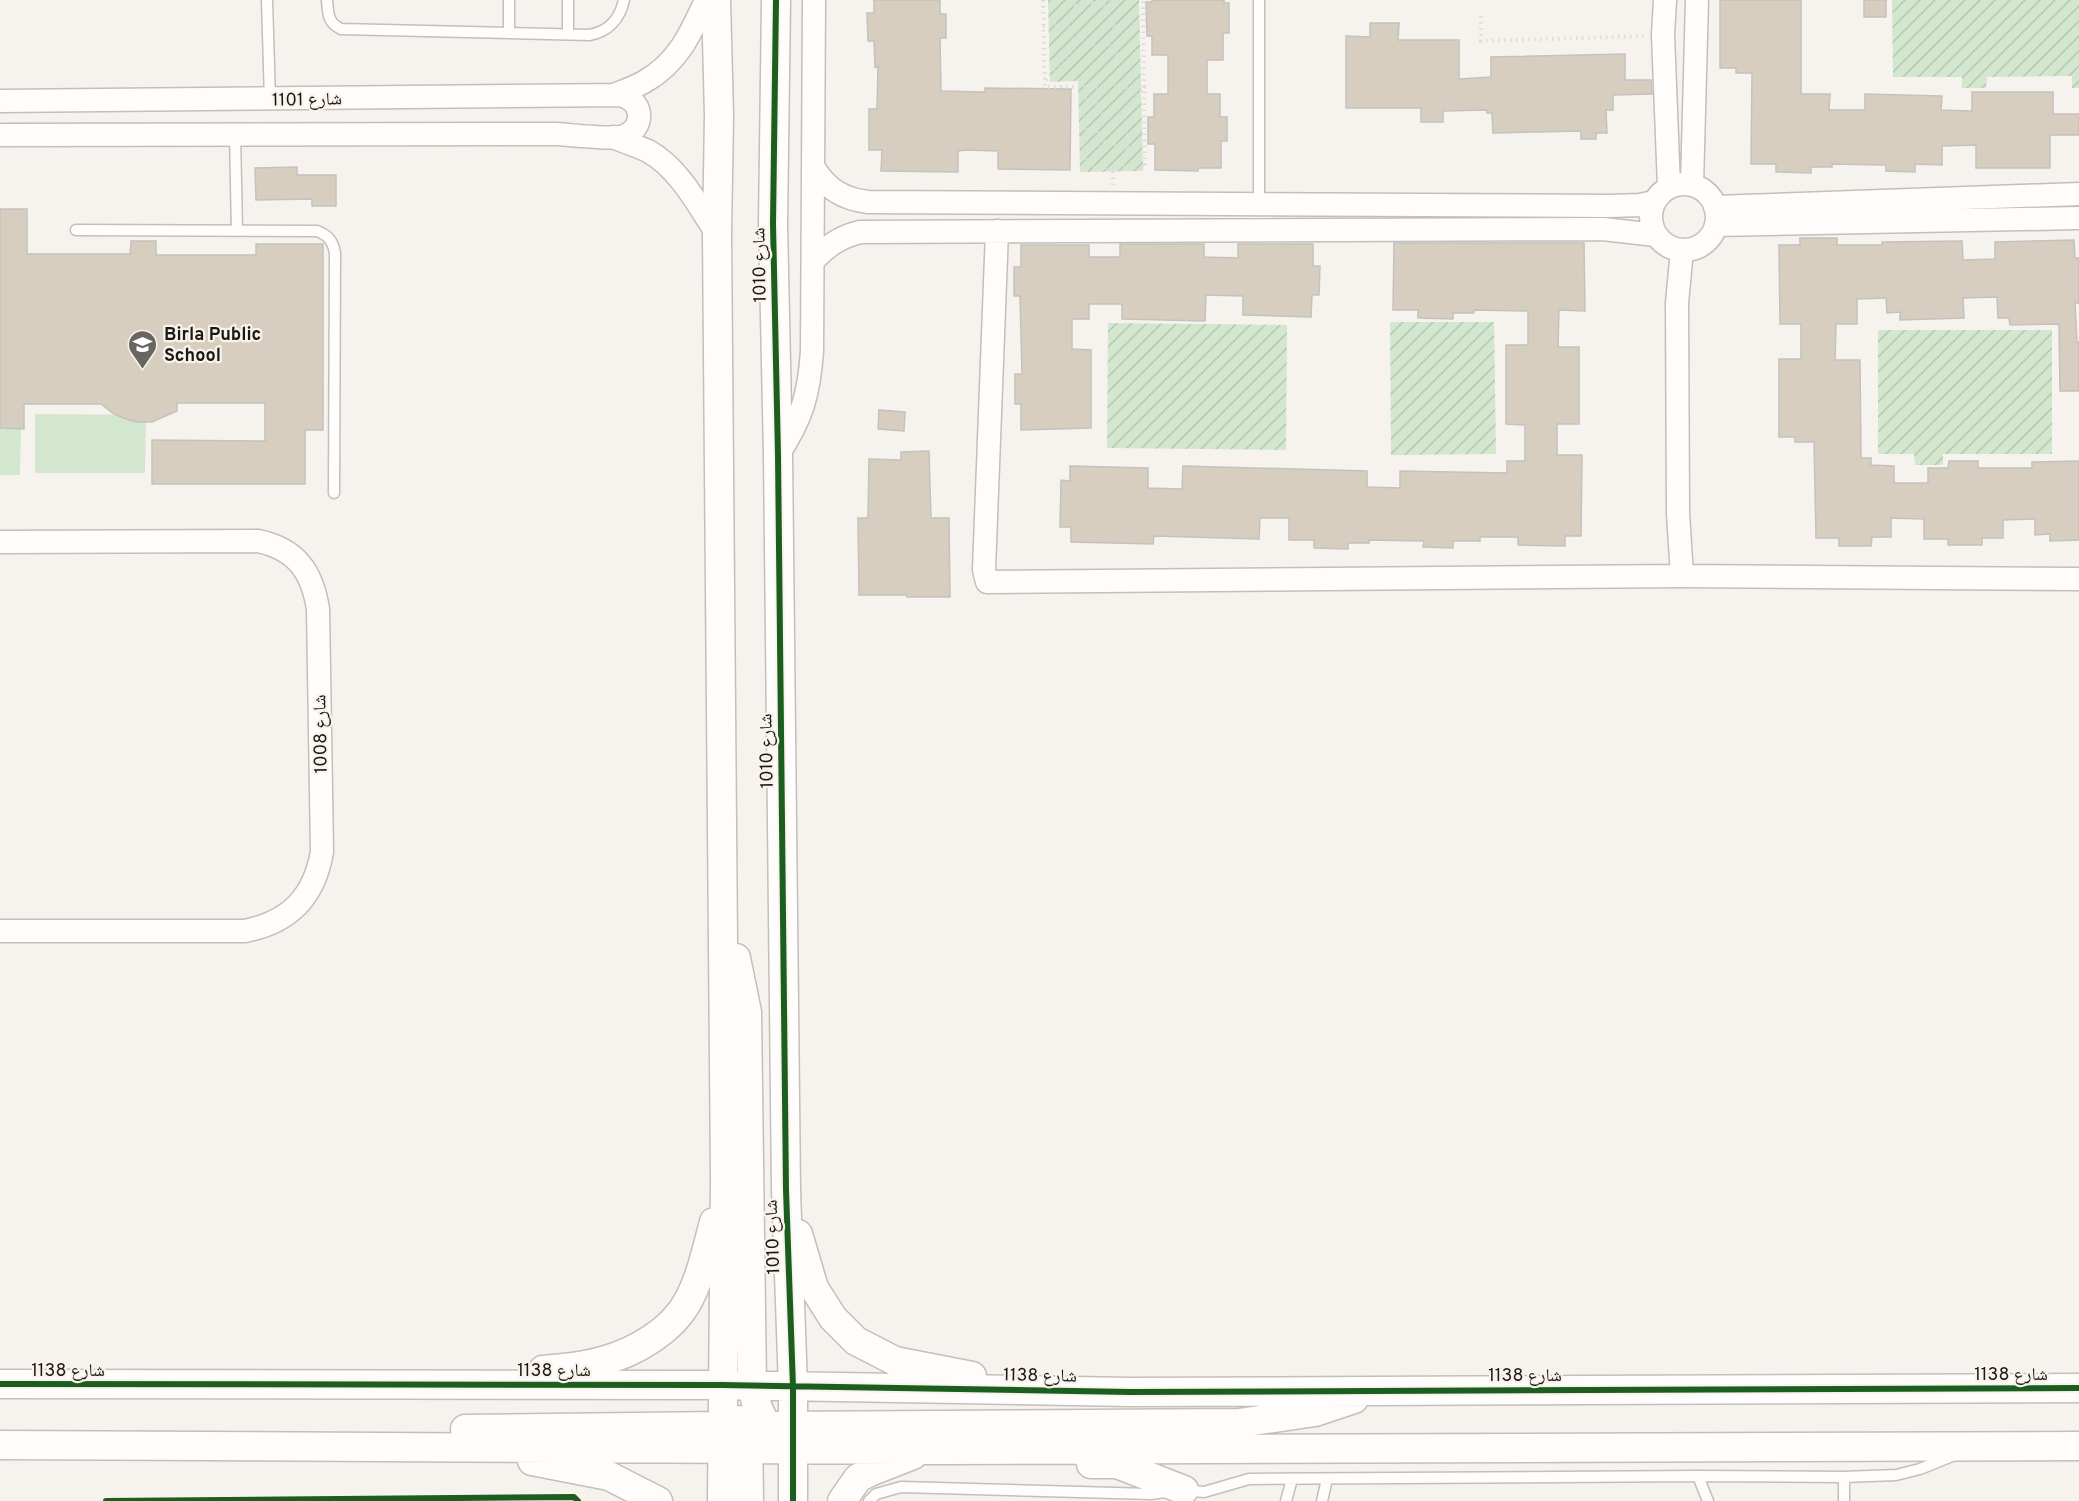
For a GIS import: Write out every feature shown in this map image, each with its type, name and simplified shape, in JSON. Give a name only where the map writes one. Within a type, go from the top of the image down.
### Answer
[{"type":"street","name":"شارع 1101","points":[[0,101],[614,95],[644,82],[668,65],[688,40],[706,0]]},
{"type":"street","points":[[716,0],[719,116],[717,234],[725,1180],[722,1385],[755,1427]]},
{"type":"street","points":[[778,455],[793,432],[804,406],[810,378],[814,0]]},
{"type":"street","points":[[814,168],[830,189],[842,196],[854,200],[879,202],[1625,206],[1661,194],[1676,185],[1692,185],[1706,192],[1716,216],[1713,234],[1700,246],[1682,250],[1663,243],[1656,235],[1651,213],[1661,194],[1665,0]]},
{"type":"street","points":[[1692,185],[1697,0]]},
{"type":"street","name":"شارع 1010","points":[[722,1501],[755,1427],[793,1387],[786,1190],[778,455],[773,224],[773,6]]},
{"type":"street","points":[[613,137],[632,132],[639,113],[633,101],[621,95],[614,95]]},
{"type":"street","name":"شارع 1101","points":[[0,135],[558,134],[613,137],[650,152],[667,166],[684,184],[717,234]]},
{"type":"street","points":[[1716,216],[2079,194]]},
{"type":"street","points":[[874,232],[867,222],[867,216],[869,210],[879,202]]},
{"type":"street","points":[[1716,216],[2079,218]]},
{"type":"street","points":[[813,261],[834,241],[846,235],[874,232],[1603,229],[1656,235]]},
{"type":"street","points":[[997,231],[984,570],[987,582],[1682,576],[2079,579]]},
{"type":"street","points":[[1682,250],[1677,303],[1678,513],[1682,576]]},
{"type":"street","name":"شارع 1008","points":[[0,542],[258,541],[284,549],[296,558],[311,581],[318,609],[321,852],[319,868],[303,899],[284,916],[261,927],[245,931],[0,931]]},
{"type":"street","points":[[722,885],[747,1012],[755,1427],[749,1501]]},
{"type":"street","points":[[367,1385],[571,1367],[603,1361],[649,1340],[669,1324],[687,1302],[704,1259],[725,1180]]},
{"type":"street","points":[[786,1190],[814,1288],[833,1318],[866,1348],[895,1361],[963,1375],[1130,1392]]},
{"type":"street","points":[[0,1370],[48,1385]]},
{"type":"street","name":"شارع 1138","points":[[0,1384],[722,1385]]},
{"type":"street","name":"شارع 1138","points":[[755,1427],[793,1387],[1130,1392],[2079,1388]]},
{"type":"street","points":[[182,1446],[290,1431],[1239,1424],[1315,1412],[1379,1391]]},
{"type":"street","name":"شارع 1010","points":[[755,1427],[792,1501]]},
{"type":"street","name":"شارع 1138","points":[[0,1445],[462,1448],[755,1427],[936,1450],[2079,1446]]},
{"type":"street","points":[[462,1448],[609,1476],[658,1501]]},
{"type":"street","points":[[842,1501],[858,1478],[872,1470],[936,1450],[972,1464],[1117,1464],[1184,1490]]},
{"type":"lane","points":[[267,0],[270,100]]},
{"type":"lane","points":[[327,0],[329,20],[341,29],[568,34],[600,33],[621,12],[624,0]]},
{"type":"lane","points":[[509,0],[509,33]]},
{"type":"lane","points":[[568,0],[568,34]]},
{"type":"lane","points":[[1258,0],[1259,204]]},
{"type":"lane","points":[[235,134],[237,231]]},
{"type":"lane","points":[[76,230],[317,231],[324,234],[334,246],[335,253],[334,493]]},
{"type":"lane","points":[[870,1501],[876,1494],[901,1487],[1151,1494],[1184,1490],[1204,1492],[1249,1479],[1896,1475],[1920,1469],[1975,1446]]},
{"type":"lane","points":[[1698,1476],[1708,1501]]},
{"type":"lane","points":[[1844,1477],[1844,1501]]},
{"type":"lane","points":[[1286,1501],[1292,1479]]},
{"type":"lane","points":[[1322,1501],[1327,1479]]},
{"type":"path","points":[[1043,0],[1045,87],[1144,87]]},
{"type":"path","points":[[1071,0],[1077,7]]},
{"type":"path","points":[[1105,6],[1110,0]]},
{"type":"path","points":[[1143,0],[1145,167]]},
{"type":"path","points":[[1092,3],[1105,6],[1113,16],[1112,37],[1107,43],[1094,48],[1077,44],[1072,37],[1070,25],[1073,12],[1077,7],[1092,3]]},
{"type":"path","points":[[1480,16],[1481,41],[1663,35]]},
{"type":"path","points":[[1043,26],[1070,25]]},
{"type":"path","points":[[1114,25],[1143,25]]},
{"type":"path","points":[[1107,43],[1144,87]]},
{"type":"path","points":[[1045,80],[1077,44]]},
{"type":"path","points":[[1084,86],[1103,114]]},
{"type":"path","points":[[1084,86],[1085,168]]},
{"type":"path","points":[[1121,114],[1144,87]]},
{"type":"path","points":[[1108,112],[1121,114],[1128,123],[1128,131],[1123,143],[1116,145],[1103,143],[1099,138],[1098,122],[1103,114],[1108,112]]},
{"type":"path","points":[[1085,130],[1097,130]]},
{"type":"path","points":[[1085,168],[1103,143]]},
{"type":"path","points":[[1123,143],[1145,167]]},
{"type":"path","points":[[1085,168],[1145,167]]},
{"type":"green space","points":[[1048,0],[1139,0],[1143,171],[1080,172],[1078,81],[1050,82]]},
{"type":"green space","points":[[1892,0],[2079,0],[2079,88],[2072,88],[2072,76],[1987,77],[1986,88],[1962,88],[1962,77],[1893,77]]},
{"type":"green space","points":[[1390,322],[1494,322],[1496,454],[1391,455]]},
{"type":"green space","points":[[1108,323],[1287,325],[1286,450],[1107,448]]},
{"type":"green space","points":[[1878,330],[2052,330],[2052,454],[1943,454],[1943,465],[1915,465],[1914,454],[1878,454]]},
{"type":"green space","points":[[35,414],[146,415],[145,473],[35,473]]},
{"type":"green space","points":[[0,428],[21,428],[20,475],[0,475]]},
{"type":"building","points":[[874,0],[940,0],[940,14],[946,14],[946,38],[940,38],[941,91],[985,92],[985,88],[1071,89],[1070,170],[998,169],[998,151],[965,150],[958,151],[958,172],[881,171],[882,150],[869,150],[869,109],[877,109],[878,66],[875,67],[874,41],[868,41],[867,13],[874,13]]},
{"type":"building","points":[[1152,0],[1224,0],[1224,3],[1229,3],[1229,33],[1223,33],[1223,60],[1207,60],[1207,94],[1220,94],[1220,117],[1227,117],[1227,141],[1221,141],[1221,168],[1198,168],[1198,171],[1155,170],[1155,144],[1148,144],[1148,117],[1154,117],[1154,94],[1168,94],[1168,55],[1152,55],[1152,36],[1147,36],[1146,2],[1152,2]]},
{"type":"building","points":[[1720,0],[1801,0],[1801,94],[1830,94],[1829,110],[1865,110],[1865,94],[1942,96],[1941,110],[1972,111],[1972,92],[2053,92],[2053,114],[2079,114],[2079,135],[2050,135],[2050,168],[1976,168],[1976,145],[1942,146],[1942,165],[1915,164],[1915,172],[1886,171],[1886,165],[1832,164],[1832,167],[1811,167],[1811,173],[1776,172],[1776,164],[1751,164],[1752,73],[1736,73],[1736,68],[1720,68]]},
{"type":"building","points":[[1864,0],[1886,0],[1886,17],[1864,17]]},
{"type":"building","points":[[1370,23],[1399,23],[1398,40],[1459,40],[1459,79],[1491,77],[1491,57],[1625,54],[1625,80],[1651,80],[1652,94],[1613,95],[1613,110],[1606,110],[1607,133],[1596,133],[1596,139],[1581,139],[1581,131],[1493,133],[1492,113],[1487,113],[1487,110],[1443,111],[1443,122],[1421,122],[1421,108],[1346,108],[1346,36],[1370,37]]},
{"type":"building","points":[[297,167],[297,175],[336,175],[336,206],[312,206],[312,199],[256,200],[255,168]]},
{"type":"building","name":"Birla Public School","points":[[0,209],[27,209],[27,254],[130,254],[131,241],[156,241],[156,255],[256,255],[256,244],[323,244],[323,430],[305,430],[305,484],[152,484],[152,440],[265,441],[265,403],[177,403],[177,411],[152,422],[126,419],[114,414],[101,404],[24,404],[24,429],[0,428]]},
{"type":"building","points":[[1800,238],[1837,238],[1837,245],[1962,241],[1963,260],[1995,259],[1995,242],[2074,240],[2075,258],[2079,258],[2079,303],[2075,303],[2077,342],[2079,342],[2079,391],[2060,391],[2059,324],[2010,325],[2009,318],[1998,318],[1997,297],[1963,298],[1964,318],[1900,320],[1900,312],[1887,313],[1886,298],[1857,299],[1857,324],[1836,324],[1835,360],[1860,360],[1861,458],[1871,458],[1871,465],[1894,466],[1894,483],[1928,483],[1928,468],[1948,468],[1949,461],[1978,461],[1978,468],[2032,468],[2032,462],[2079,461],[2079,540],[2050,541],[2050,534],[2035,535],[2035,519],[2003,520],[2003,538],[1982,538],[1982,545],[1948,545],[1948,539],[1924,539],[1924,519],[1891,518],[1891,537],[1872,537],[1871,546],[1839,546],[1839,538],[1816,538],[1814,442],[1795,442],[1795,437],[1779,437],[1779,359],[1801,359],[1801,324],[1780,324],[1779,245],[1800,245]]},
{"type":"building","points":[[1394,243],[1584,243],[1585,311],[1559,310],[1558,347],[1579,347],[1579,424],[1557,424],[1557,455],[1582,455],[1581,536],[1565,536],[1565,546],[1518,545],[1518,537],[1480,537],[1480,541],[1453,541],[1453,548],[1423,547],[1424,541],[1369,540],[1369,543],[1348,543],[1348,549],[1314,548],[1314,540],[1289,540],[1289,518],[1260,518],[1259,539],[1154,536],[1153,544],[1071,542],[1071,527],[1060,527],[1061,480],[1070,481],[1070,466],[1148,468],[1148,488],[1182,489],[1183,466],[1367,471],[1367,487],[1400,488],[1400,471],[1507,473],[1507,461],[1525,461],[1525,425],[1506,424],[1506,345],[1528,345],[1528,311],[1474,310],[1474,313],[1453,313],[1453,319],[1418,318],[1418,310],[1393,310]]},
{"type":"building","points":[[1120,244],[1204,244],[1204,257],[1238,258],[1238,244],[1313,244],[1313,266],[1320,266],[1319,295],[1312,295],[1311,317],[1243,315],[1243,296],[1206,295],[1205,321],[1122,319],[1122,304],[1089,304],[1089,319],[1072,319],[1072,349],[1091,350],[1091,428],[1021,430],[1021,404],[1015,404],[1015,374],[1022,374],[1020,296],[1014,296],[1014,267],[1021,267],[1021,245],[1089,245],[1089,257],[1120,257]]},
{"type":"building","points":[[879,410],[905,412],[904,431],[878,429]]},
{"type":"building","points":[[929,451],[931,518],[949,518],[950,597],[859,595],[858,518],[868,518],[869,459],[901,460],[901,452]]},
{"type":"cycle path","points":[[776,0],[773,224],[778,455],[786,1190],[793,1387],[793,1501]]},
{"type":"cycle path","points":[[0,1384],[722,1385],[1130,1392],[2079,1388]]},
{"type":"cycle path","points":[[106,1501],[574,1497],[578,1501]]},
{"type":"place","name":"Birla Public School","points":[[143,370]]}]
